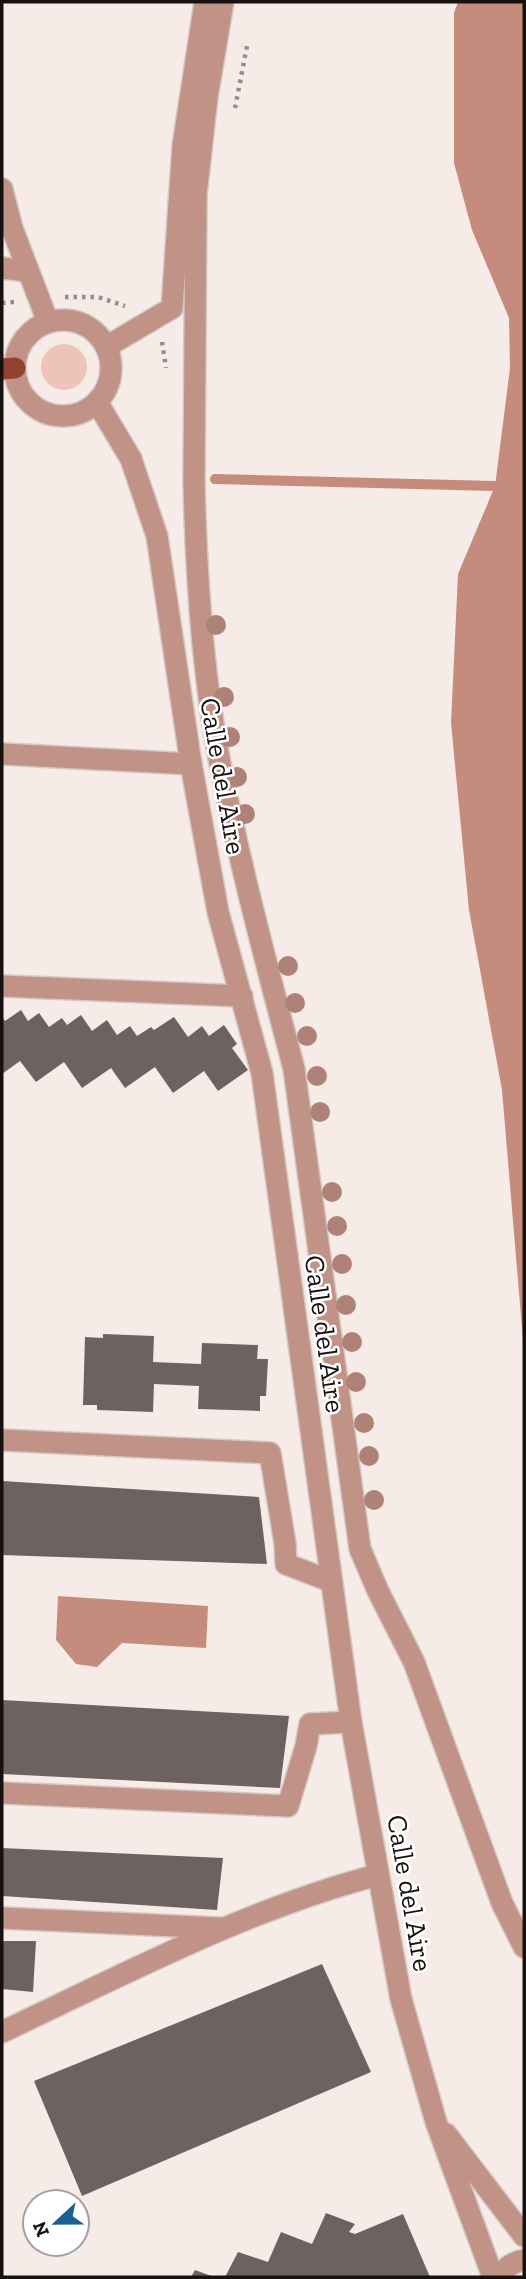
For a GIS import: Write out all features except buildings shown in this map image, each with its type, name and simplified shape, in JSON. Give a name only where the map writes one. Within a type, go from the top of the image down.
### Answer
[{"type":"street","points":[[106,347],[172,308],[183,146],[205,2]]},
{"type":"street","points":[[223,2],[206,97],[197,195],[194,469],[195,528],[207,675],[219,757],[294,1069],[360,1549],[414,1662],[502,1903],[524,1947]]},
{"type":"street","points":[[2,189],[2,198],[27,271],[48,323]]},
{"type":"street","points":[[2,268],[27,271]]},
{"type":"street","points":[[67,321],[86,326],[106,347],[110,376],[106,390],[91,407],[73,415],[45,412],[30,402],[9,369],[26,338],[48,323],[67,321]]},
{"type":"street","name":"Calle del Aire","points":[[97,402],[131,460],[157,536],[191,764],[218,912],[262,1073],[351,1722],[401,1999],[436,2122],[493,2277]]},
{"type":"street","points":[[2,754],[191,764]]},
{"type":"street","points":[[2,986],[242,996]]},
{"type":"street","points":[[2,1440],[270,1453],[286,1564],[330,1581]]},
{"type":"street","points":[[2,1793],[288,1805],[310,1724],[351,1722]]},
{"type":"street","points":[[2,2032],[224,1928],[348,1883],[378,1875]]},
{"type":"street","points":[[2,1918],[224,1928]]},
{"type":"street","points":[[436,2122],[524,2236]]},
{"type":"street","points":[[498,2277],[505,2268],[524,2260]]},
{"type":"shaded area","points":[[458,2],[524,2],[524,1352],[502,1090],[469,910],[451,723],[458,574],[495,486],[510,368],[509,318],[472,230],[454,163],[454,13]]},
{"type":"shaded area","points":[[64,344],[80,351],[87,367],[80,383],[64,390],[48,383],[41,367],[48,351]]},
{"type":"shaded area","points":[[58,1596],[208,1606],[206,1648],[122,1643],[97,1667],[76,1664],[56,1640]]},
{"type":"waterway","points":[[215,479],[495,486]]}]
